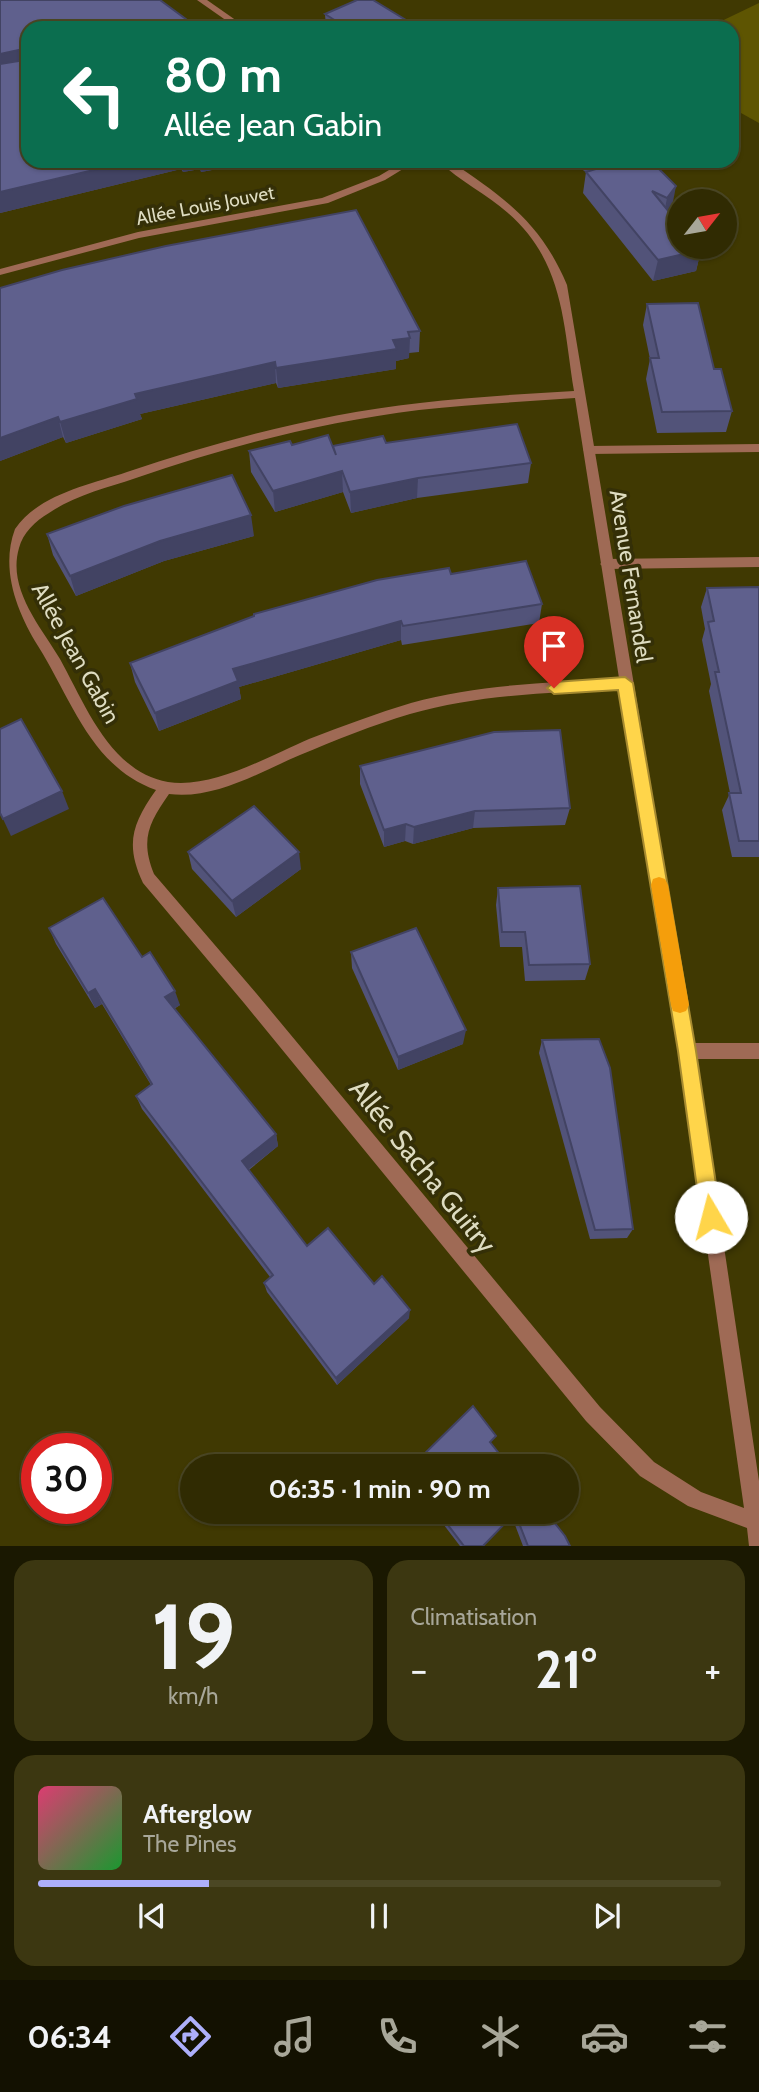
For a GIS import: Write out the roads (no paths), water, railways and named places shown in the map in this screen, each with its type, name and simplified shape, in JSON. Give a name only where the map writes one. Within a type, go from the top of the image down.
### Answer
[{"type":"street","points":[[201,0],[232,21]]},
{"type":"street","name":"Allée Louis Jouvet","points":[[0,272],[138,235],[324,201],[382,178],[399,168]]},
{"type":"street","name":"Avenue Fernandel","points":[[454,168],[530,226],[553,260],[562,285],[687,1051],[759,1546]]},
{"type":"street","name":"Allée Jean Gabin","points":[[581,394],[424,407],[272,432],[173,460],[77,494],[43,510],[25,525],[13,544],[9,565],[21,603],[93,731],[112,758],[137,777],[165,788],[217,783],[344,730],[460,697],[625,683]]},
{"type":"street","points":[[589,450],[759,448]]},
{"type":"street","points":[[606,564],[759,562]]},
{"type":"street","name":"Allée Sacha Guitry","points":[[165,788],[145,817],[139,835],[138,856],[148,878],[593,1414],[647,1469],[695,1499],[754,1521]]},
{"type":"street","points":[[687,1051],[759,1051]]}]
